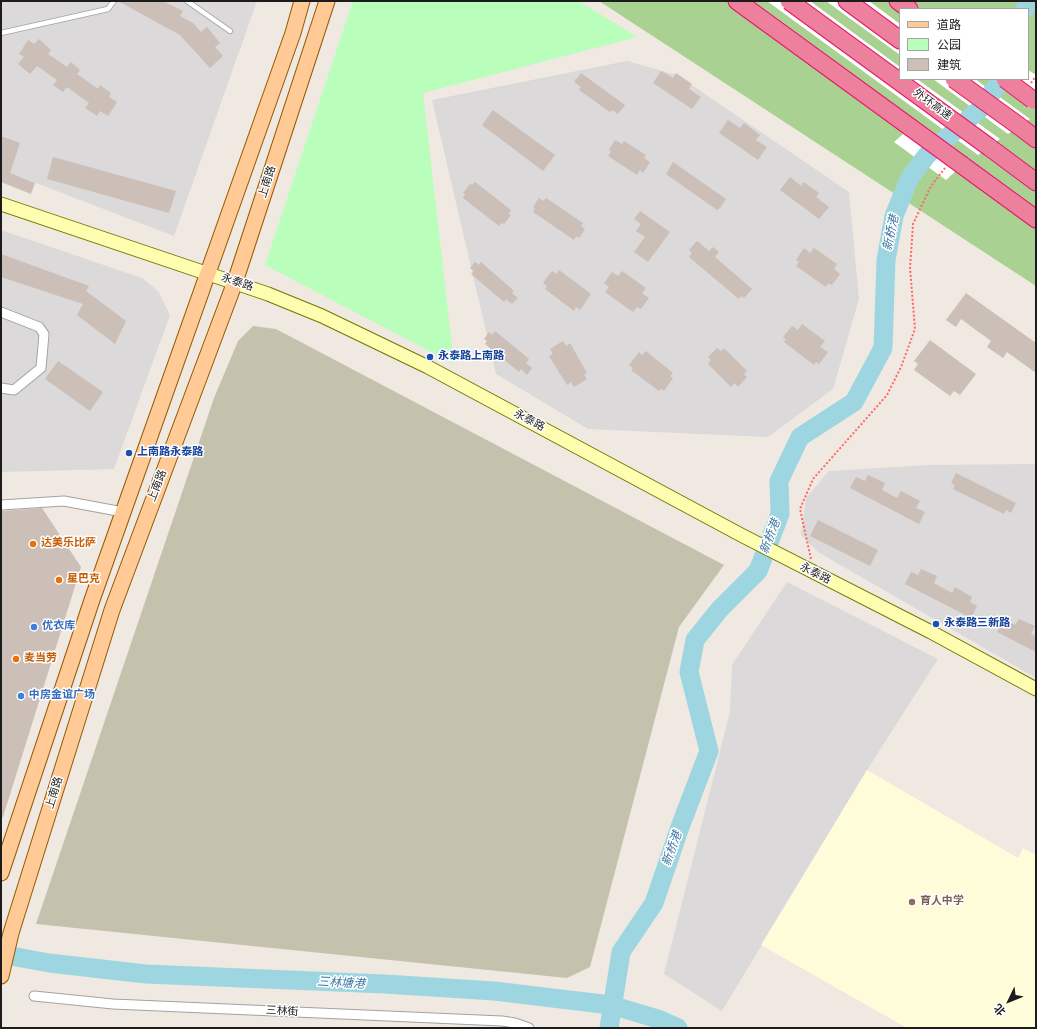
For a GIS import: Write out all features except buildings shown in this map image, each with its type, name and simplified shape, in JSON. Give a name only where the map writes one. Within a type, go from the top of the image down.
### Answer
[{"type":"highway","points":[[737,1],[1036,219]]},
{"type":"highway","name":"外环高速","points":[[788,1],[1036,182]]},
{"type":"highway","points":[[847,1],[899,39]]},
{"type":"highway","points":[[898,1],[908,8]]},
{"type":"highway","points":[[955,80],[1036,139]]},
{"type":"highway","points":[[1007,80],[1033,95]]},
{"type":"main road","points":[[1,873],[123,512],[290,41],[302,1]]},
{"type":"main road","name":"上南路","points":[[1,976],[11,932],[112,610],[235,282],[327,1]]},
{"type":"street","name":"永泰路","points":[[1,204],[207,272],[268,294],[322,316],[428,367],[743,536],[931,632],[1036,689]]},
{"type":"street","points":[[1,312],[39,327],[44,334],[41,368],[14,390],[1,388]]},
{"type":"street","points":[[1,505],[64,501],[123,512]]},
{"type":"street","name":"三林街","points":[[34,996],[113,1004],[502,1021],[515,1022],[529,1028]]},
{"type":"lane","points":[[1,33],[108,9],[114,1]]},
{"type":"lane","points":[[188,1],[230,31]]},
{"type":"path","points":[[1033,95],[1036,76]]},
{"type":"path","points":[[803,567],[812,563],[800,509],[813,479],[886,395],[901,367],[915,330],[910,268],[913,224],[931,186],[945,167]]},
{"type":"shaded area","points":[[1,1],[257,1],[174,236],[2,170]]},
{"type":"shaded area","points":[[627,61],[677,75],[849,192],[859,299],[833,389],[768,437],[588,429],[496,374],[432,100]]},
{"type":"shaded area","points":[[1,230],[142,278],[158,291],[170,315],[114,469],[1,472]]},
{"type":"shaded area","points":[[253,326],[276,329],[724,565],[679,627],[590,967],[567,978],[36,924],[214,398],[238,341]]},
{"type":"shaded area","points":[[1036,464],[1036,678],[818,552],[801,535],[806,498],[829,471],[930,465]]},
{"type":"shaded area","points":[[787,582],[938,659],[867,770],[722,1011],[664,974],[730,712],[732,665]]},
{"type":"shaded area","name":"育人中学","points":[[867,770],[1018,858],[1023,848],[1036,855],[1036,1028],[907,1028],[761,945]]},
{"type":"green space","points":[[353,1],[579,1],[637,37],[423,93],[454,364],[265,265]]},
{"type":"green space","points":[[599,1],[1036,1],[1036,286]]},
{"type":"pier","points":[[767,1],[810,1],[899,66],[899,80],[918,80],[1000,139],[978,155]]},
{"type":"pier","points":[[826,1],[869,1],[899,23],[899,54]]},
{"type":"pier","points":[[1029,71],[1036,75],[1036,94],[1029,108],[990,80],[1029,80]]},
{"type":"pier","points":[[934,80],[976,80],[1030,119],[1008,134]]},
{"type":"pier","points":[[918,121],[969,159],[946,180],[894,142]]},
{"type":"waterway","name":"新桥港","points":[[1025,8],[1028,1]]},
{"type":"waterway","name":"新桥港","points":[[609,1028],[621,952],[654,903],[680,827],[709,751],[689,672],[695,640],[719,610],[758,571],[780,514],[779,481],[800,437],[854,402],[883,348],[886,260],[894,216],[909,179],[927,155],[979,110],[1001,80]]},
{"type":"waterway","name":"三林塘港","points":[[1,954],[49,963],[146,974],[385,984],[494,991],[611,1005],[658,1019],[678,1028]]},
{"type":"place","name":"永泰路上南路","points":[[430,357]]},
{"type":"place","name":"上南路永泰路","points":[[129,453]]},
{"type":"place","name":"达美乐比萨","points":[[33,544]]},
{"type":"place","name":"星巴克","points":[[59,580]]},
{"type":"place","name":"永泰路三新路","points":[[936,624]]},
{"type":"place","name":"优衣库","points":[[34,627]]},
{"type":"place","name":"麦当劳","points":[[16,659]]},
{"type":"place","name":"中房金谊广场","points":[[21,696]]},
{"type":"place","name":"育人中学","points":[[912,902]]}]
